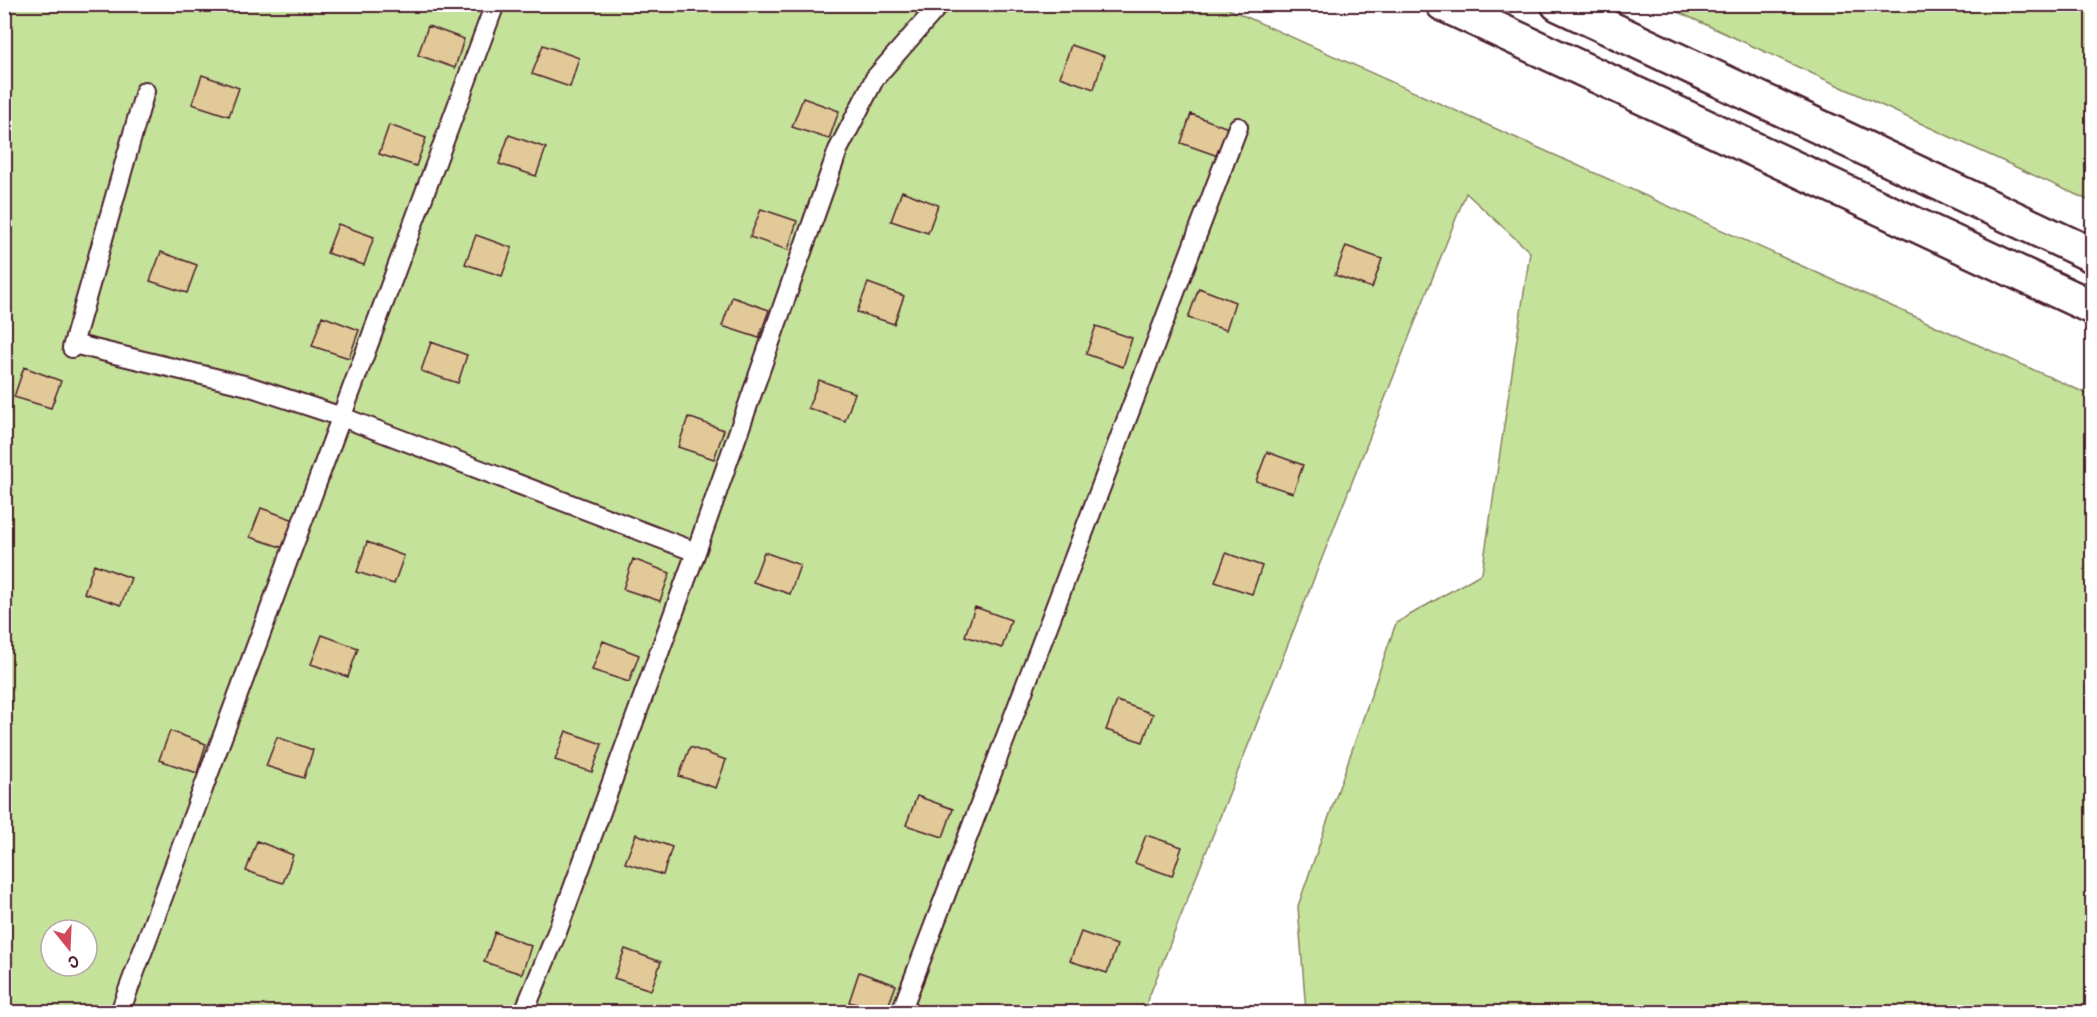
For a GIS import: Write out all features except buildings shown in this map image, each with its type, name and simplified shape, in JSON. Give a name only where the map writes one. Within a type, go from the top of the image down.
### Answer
[{"type":"highway","points":[[1443,4],[2092,307]]},
{"type":"highway","points":[[1558,4],[2092,255]]},
{"type":"lane","points":[[120,1012],[495,4]]},
{"type":"lane","points":[[524,1012],[562,921],[838,150],[875,78],[940,4]]},
{"type":"lane","points":[[145,91],[73,346],[248,386],[342,417],[696,552]]},
{"type":"lane","points":[[901,1012],[1238,127]]},
{"type":"green space","points":[[5,5],[1220,5],[2092,396],[2092,1012],[1306,1012],[1298,906],[1396,623],[1482,573],[1530,252],[1466,193],[1143,1012],[5,1012]]},
{"type":"green space","points":[[1663,5],[2092,5],[2092,202]]}]
